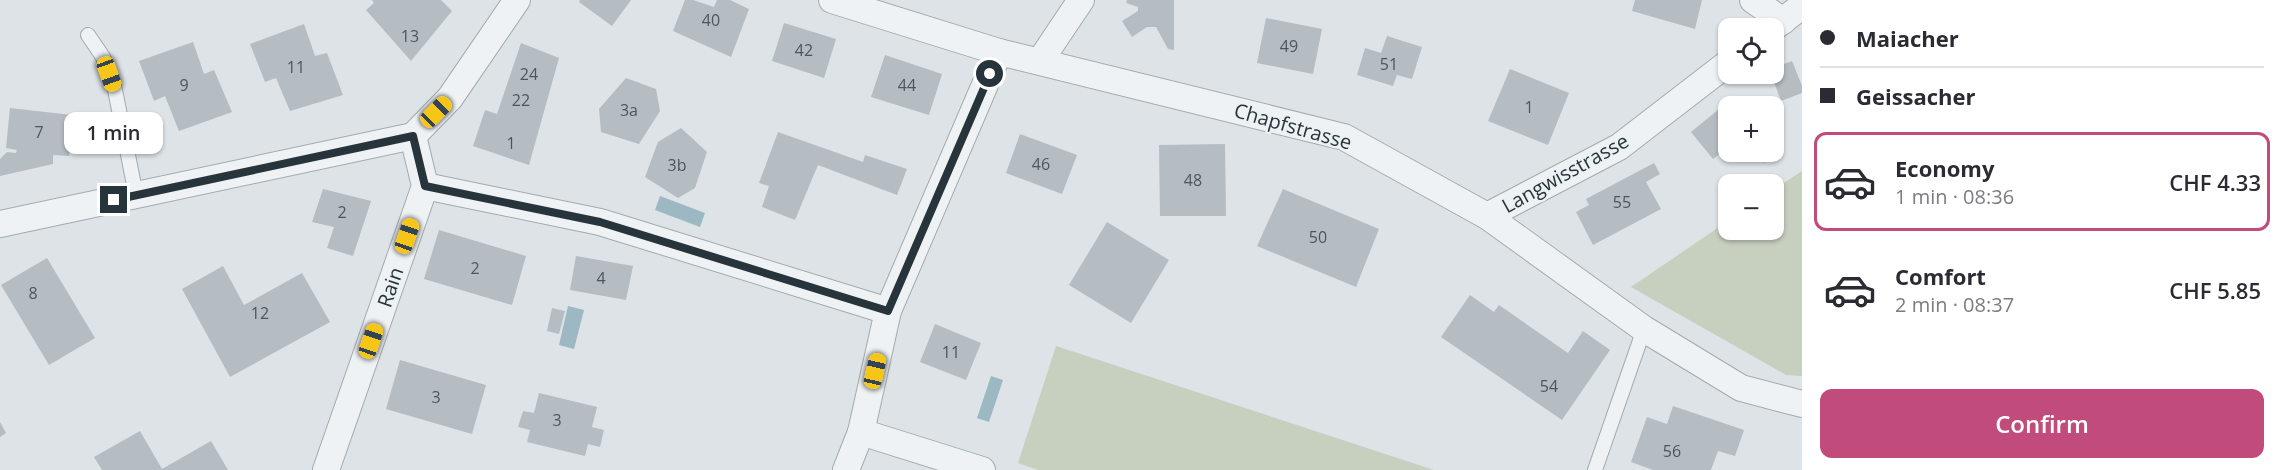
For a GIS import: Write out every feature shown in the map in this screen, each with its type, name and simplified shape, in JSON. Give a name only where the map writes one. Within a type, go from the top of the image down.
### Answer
[{"type":"street","points":[[0,224],[413,136],[450,98],[517,0]]},
{"type":"street","name":"Chapfstrasse","points":[[832,0],[999,52],[1344,137],[1487,216],[1644,329],[1741,388],[1802,404]]},
{"type":"street","points":[[1040,61],[1081,0]]},
{"type":"street","points":[[1753,0],[1786,18]]},
{"type":"street","points":[[846,470],[861,432],[888,311],[999,52]]},
{"type":"street","name":"Langwisstrasse","points":[[1487,216],[1619,147],[1718,71]]},
{"type":"street","points":[[413,136],[425,186],[600,222],[888,311]]},
{"type":"street","name":"Rain","points":[[332,469],[425,186]]},
{"type":"street","points":[[861,432],[981,470]]},
{"type":"lane","points":[[88,35],[103,57],[114,90],[136,195]]},
{"type":"lane","points":[[1595,470],[1644,329]]},
{"type":"green space","points":[[1802,171],[1802,376],[1786,375],[1631,287],[1718,228],[1718,240],[1784,240],[1784,183]]},
{"type":"green space","points":[[1056,346],[1434,470],[1038,470],[1018,463]]},
{"type":"water","points":[[660,196],[705,213],[700,227],[655,210]]},
{"type":"water","points":[[568,306],[584,310],[574,349],[559,345]]},
{"type":"water","points":[[991,376],[1003,380],[989,422],[977,418]]},
{"type":"building","points":[[372,0],[441,0],[452,11],[411,61],[366,10],[374,3]]},
{"type":"building","points":[[580,0],[631,0],[612,26],[579,2]]},
{"type":"building","points":[[685,0],[693,0],[714,7],[717,0],[730,0],[749,9],[731,57],[673,31]]},
{"type":"building","points":[[1127,0],[1174,0],[1174,50],[1168,49],[1156,27],[1147,27],[1132,37],[1122,21],[1138,11],[1138,7],[1126,3]]},
{"type":"building","points":[[1635,0],[1702,0],[1695,29],[1632,11]]},
{"type":"building","points":[[1266,18],[1322,29],[1313,74],[1257,63]]},
{"type":"building","points":[[784,23],[836,39],[824,78],[772,61]]},
{"type":"building","points":[[304,24],[315,56],[327,53],[343,95],[290,111],[276,78],[265,82],[250,44]]},
{"type":"building","points":[[1387,36],[1422,47],[1412,79],[1397,75],[1393,86],[1357,75],[1365,48],[1381,53]]},
{"type":"building","points":[[193,42],[204,74],[214,70],[232,112],[179,131],[165,96],[154,101],[139,61]]},
{"type":"building","points":[[521,43],[559,58],[529,165],[473,146],[485,110],[497,114]]},
{"type":"building","points":[[885,55],[942,74],[929,115],[871,97]]},
{"type":"building","points":[[1792,61],[1802,86],[1802,93],[1784,100],[1784,96],[1779,96],[1775,84],[1784,84],[1784,64]]},
{"type":"building","points":[[1510,69],[1569,93],[1548,145],[1488,121]]},
{"type":"building","points":[[626,78],[656,89],[660,111],[639,144],[601,132],[599,109]]},
{"type":"building","points":[[10,108],[72,115],[69,156],[53,155],[53,164],[0,176],[0,159],[7,152],[16,153],[17,150],[6,148]]},
{"type":"building","points":[[1718,110],[1718,155],[1713,159],[1691,132]]},
{"type":"building","points":[[681,128],[707,152],[695,188],[678,198],[645,177],[658,142]]},
{"type":"building","points":[[778,132],[863,162],[865,155],[907,169],[897,195],[818,165],[795,220],[762,207],[769,186],[759,183]]},
{"type":"building","points":[[1020,134],[1077,155],[1062,194],[1006,173]]},
{"type":"building","points":[[1225,144],[1226,216],[1160,216],[1159,145]]},
{"type":"building","points":[[1654,163],[1660,174],[1646,182],[1661,209],[1593,245],[1576,212],[1589,205],[1586,199]]},
{"type":"building","points":[[323,189],[371,201],[353,256],[327,248],[334,227],[312,222]]},
{"type":"building","points":[[1283,189],[1379,229],[1356,287],[1257,246]]},
{"type":"building","points":[[1107,222],[1169,260],[1131,323],[1069,285]]},
{"type":"building","points":[[439,230],[526,256],[512,305],[424,279]]},
{"type":"building","points":[[576,256],[633,266],[626,300],[570,290]]},
{"type":"building","points":[[47,258],[95,338],[49,365],[1,285]]},
{"type":"building","points":[[223,266],[244,305],[302,273],[330,322],[230,377],[182,289]]},
{"type":"building","points":[[1470,295],[1494,312],[1499,305],[1568,353],[1583,331],[1610,350],[1562,420],[1441,337]]},
{"type":"building","points":[[552,308],[565,311],[559,334],[547,331]]},
{"type":"building","points":[[935,324],[981,343],[966,380],[920,362]]},
{"type":"building","points":[[400,360],[486,385],[472,434],[386,409]]},
{"type":"building","points":[[539,393],[597,407],[592,427],[604,430],[600,447],[588,444],[585,456],[527,442],[530,430],[518,427],[523,411],[534,413]]},
{"type":"building","points":[[1673,406],[1744,430],[1735,456],[1718,451],[1711,470],[1653,470],[1631,462],[1647,417],[1667,424]]},
{"type":"building","points":[[0,422],[6,433],[0,437]]},
{"type":"building","points":[[140,431],[162,469],[211,441],[228,470],[102,470],[94,457]]},
{"type":"route","points":[[114,200],[413,136],[425,186],[600,222],[888,311],[990,74]]}]
